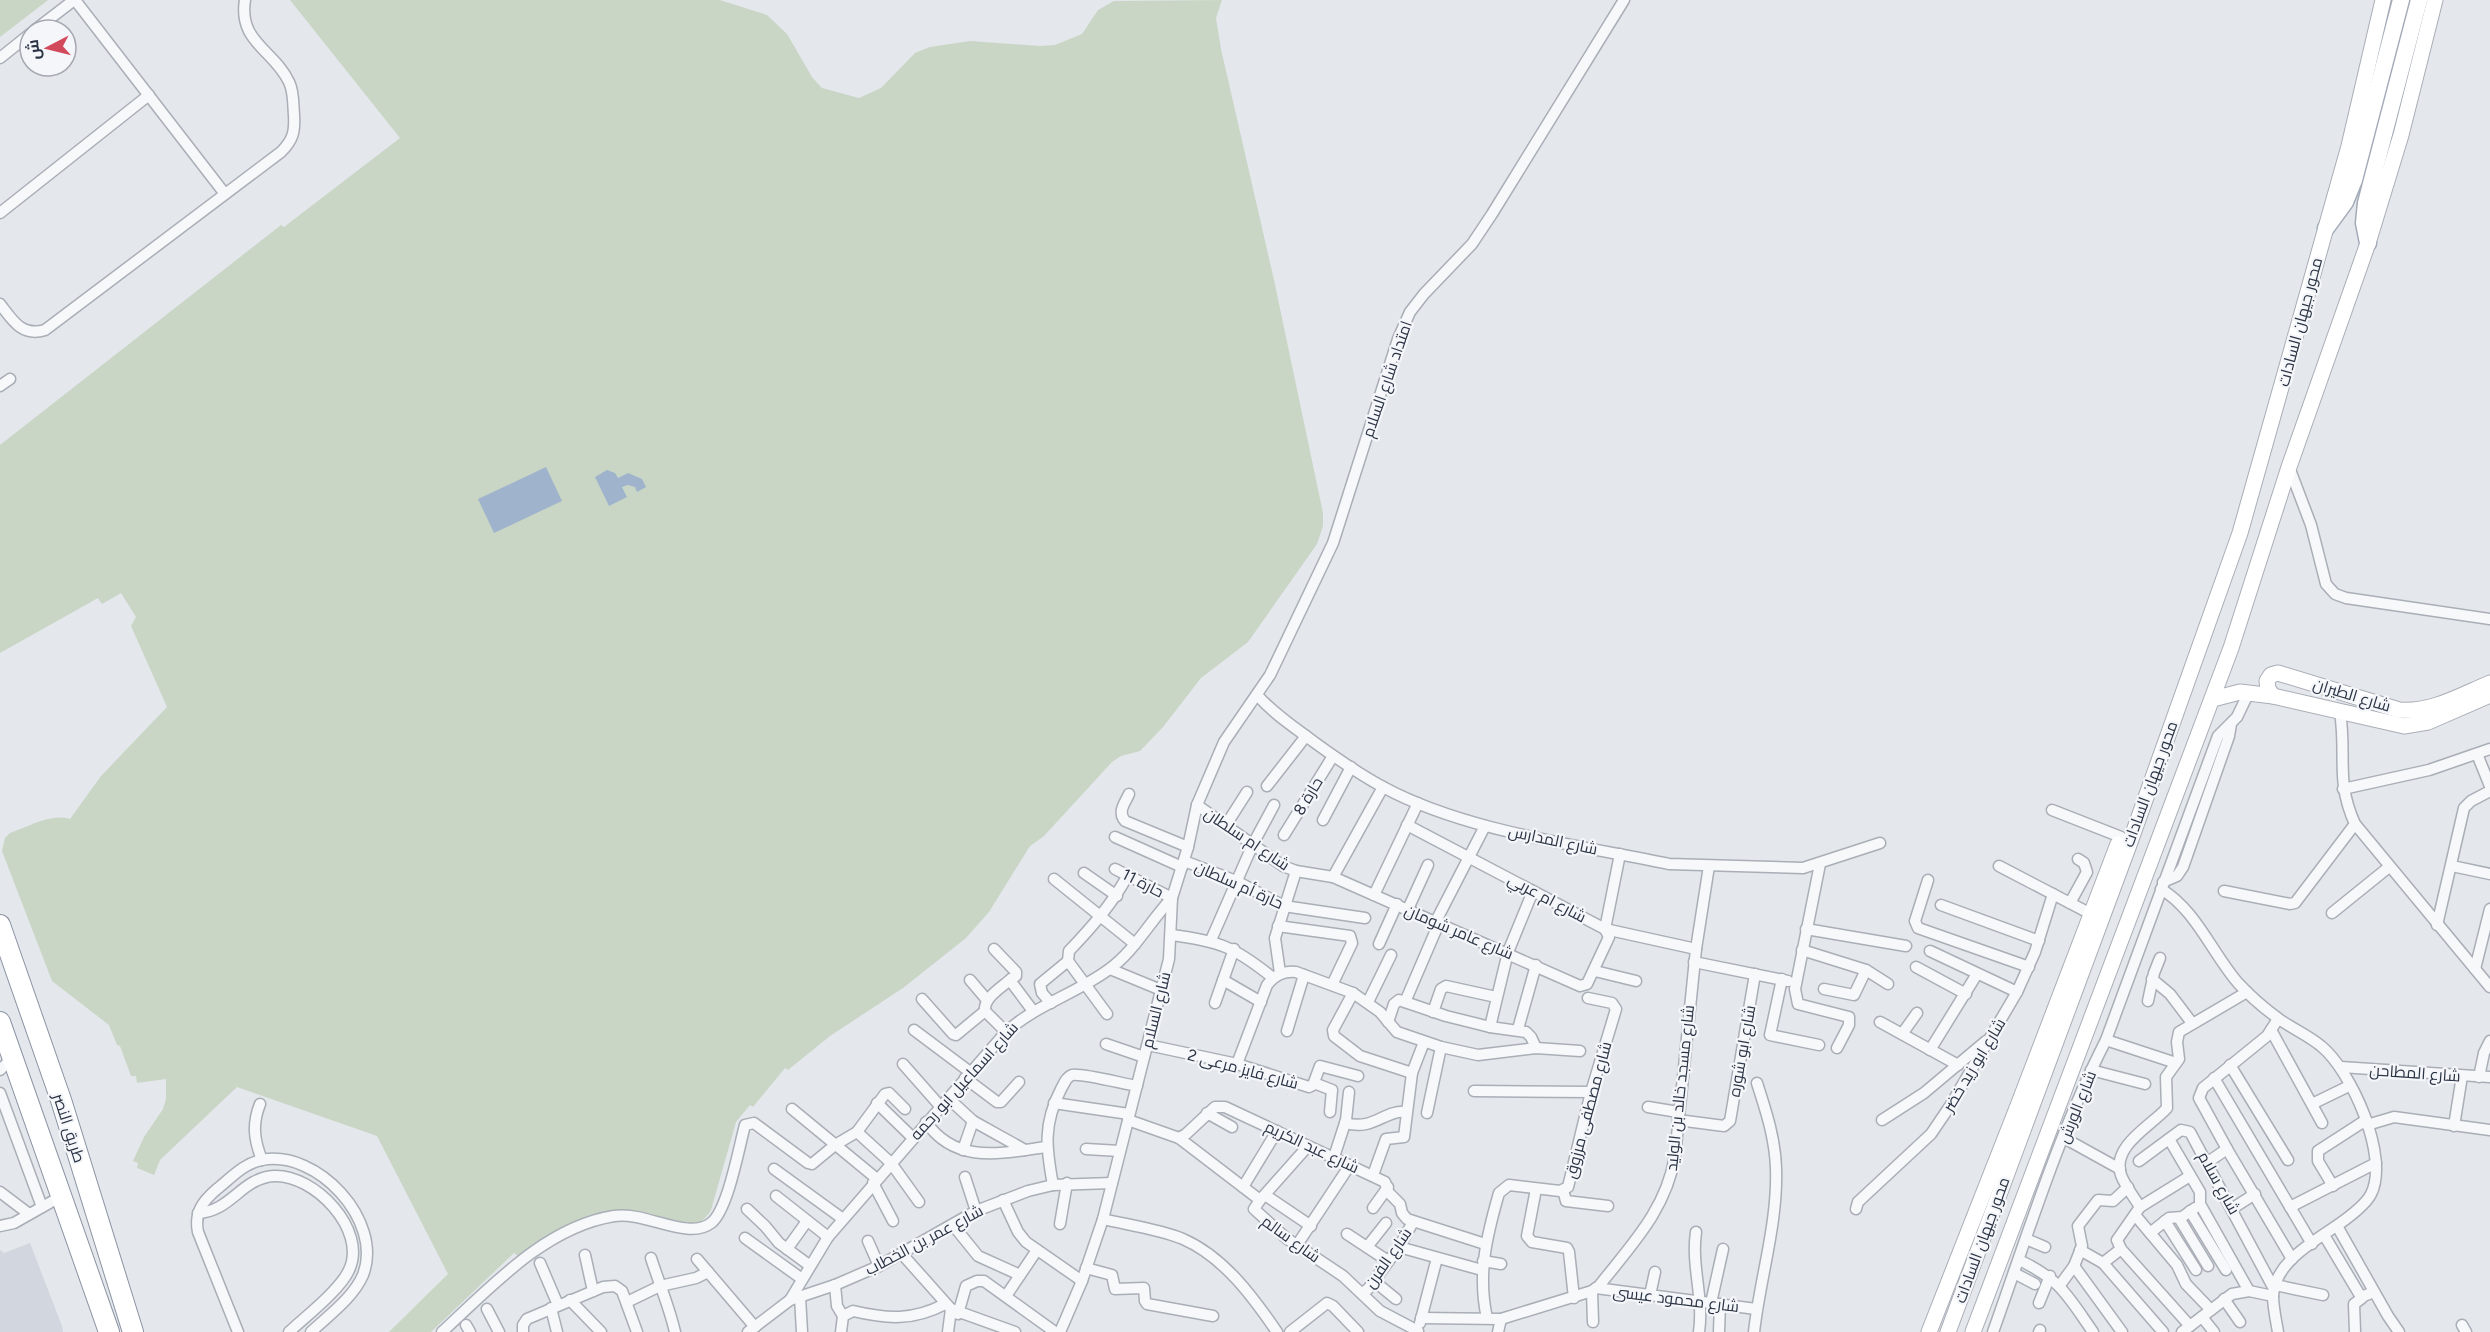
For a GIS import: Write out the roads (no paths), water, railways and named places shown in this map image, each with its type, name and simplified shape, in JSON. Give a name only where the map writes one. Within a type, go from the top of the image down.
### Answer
[{"type":"highway","name":"طريق النصر","points":[[0,925],[51,1073],[133,1332]]},
{"type":"highway","points":[[1,1025],[7,1031],[20,1032],[30,1024],[33,1018]]},
{"type":"highway","name":"طريق النصر","points":[[1,1025],[6,1064],[22,1088],[109,1332]]},
{"type":"highway","points":[[22,1088],[24,1082],[33,1073],[45,1071],[51,1073]]},
{"type":"main road","name":"محور جيهان السادات","points":[[1948,1332],[2240,533],[2361,102],[2382,0]]},
{"type":"main road","name":"محور جيهان السادات","points":[[2326,228],[2345,202],[2354,180],[2401,0]]},
{"type":"main road","name":"محور جيهان السادات","points":[[2368,243],[2364,222],[2366,203],[2420,0]]},
{"type":"main road","name":"محور جيهان السادات","points":[[1973,1332],[2213,699],[2289,467],[2368,243],[2401,135],[2434,0]]},
{"type":"main road","name":"شارع الطيران","points":[[2273,696],[2267,681],[2271,675],[2278,673],[2409,711],[2437,705],[2490,682]]},
{"type":"main road","name":"شارع الطيران","points":[[2213,699],[2231,693],[2273,696],[2393,725],[2415,725],[2490,695]]},
{"type":"main road","points":[[1929,1332],[2149,766],[2168,735]]},
{"type":"street","points":[[51,18],[75,0],[225,194]]},
{"type":"street","points":[[0,304],[19,328],[27,332],[45,330],[281,152],[291,142],[295,131],[291,86],[286,76],[247,31],[243,15],[245,0]]},
{"type":"street","name":"امتداد شارع السلام","points":[[1258,696],[1303,609],[1333,543],[1398,339],[1410,312],[1481,231],[1624,0]]},
{"type":"street","points":[[0,58],[18,44]]},
{"type":"street","points":[[0,213],[149,95]]},
{"type":"street","points":[[0,386],[10,379]]},
{"type":"street","points":[[2289,467],[2311,525],[2324,579],[2334,594],[2346,598],[2490,619]]},
{"type":"street","name":"شارع الورش","points":[[1993,1332],[2064,1138],[2091,1070],[2106,1040],[2162,886],[2177,876],[2183,867],[2229,736],[2231,724],[2242,710],[2249,693]]},
{"type":"street","name":"شارع المدارس","points":[[1258,696],[1274,713],[1333,756],[1383,787],[1418,803],[1485,826],[1669,864],[1709,866],[1803,868],[1820,864],[1843,853],[1880,843]]},
{"type":"street","name":"شارع السلام","points":[[1060,1332],[1082,1281],[1112,1183],[1161,990],[1172,935],[1172,898],[1188,848],[1197,805],[1224,742],[1258,696]]},
{"type":"street","points":[[2340,712],[2343,730],[2341,758],[2343,789],[2355,824],[2490,987]]},
{"type":"street","points":[[1267,786],[1306,736]]},
{"type":"street","points":[[2343,789],[2401,777],[2490,748]]},
{"type":"street","points":[[2477,754],[2490,786]]},
{"type":"street","name":"حارة 8","points":[[1284,836],[1333,756]]},
{"type":"street","points":[[1323,820],[1351,767]]},
{"type":"street","points":[[1333,877],[1383,787]]},
{"type":"street","points":[[2437,925],[2464,808],[2471,801],[2490,791]]},
{"type":"street","points":[[1226,825],[1247,792]]},
{"type":"street","points":[[1129,794],[1121,810],[1121,817],[1125,821],[1188,848]]},
{"type":"street","points":[[1374,895],[1418,803]]},
{"type":"street","name":"شارع ام سلطان","points":[[1197,805],[1283,866],[1296,871],[1333,877]]},
{"type":"street","points":[[1211,940],[1253,844],[1274,805]]},
{"type":"street","points":[[2052,810],[2121,837]]},
{"type":"street","points":[[2223,891],[2293,904],[2355,824]]},
{"type":"street","name":"شارع ام عربي","points":[[1407,825],[1605,929],[1696,949]]},
{"type":"street","points":[[1405,1002],[1437,922],[1485,826]]},
{"type":"street","name":"حارة أم سلطان","points":[[1115,837],[1183,864],[1236,881],[1284,906],[1365,918]]},
{"type":"street","points":[[1620,854],[1605,929],[1609,937],[1595,971],[1636,981]]},
{"type":"street","points":[[2070,903],[2087,872],[2084,863],[2078,860]]},
{"type":"street","points":[[1820,864],[1795,982],[1796,1001],[1798,1004],[1849,1017],[1849,1025],[1837,1048]]},
{"type":"street","points":[[1408,909],[1428,865]]},
{"type":"street","name":"شارع مسجد خالد بن الوليد","points":[[1594,1290],[1644,1229],[1662,1202],[1672,1172],[1694,962],[1709,866]]},
{"type":"street","points":[[2452,866],[2490,874]]},
{"type":"street","points":[[1999,867],[2091,914]]},
{"type":"street","points":[[2332,913],[2389,867]]},
{"type":"street","name":"حارة 11","points":[[1114,869],[1172,898]]},
{"type":"street","points":[[1276,976],[1275,948],[1278,926],[1296,871]]},
{"type":"street","points":[[1084,873],[1117,896]]},
{"type":"street","points":[[1051,1003],[1042,993],[1040,984],[1068,962],[1070,951],[1101,917],[1117,896],[1128,875]]},
{"type":"street","name":"شارع عامر شومان","points":[[1333,877],[1584,987],[1595,971]]},
{"type":"street","points":[[1054,879],[1135,944]]},
{"type":"street","points":[[1928,880],[1915,921],[1918,928],[2029,967]]},
{"type":"street","points":[[2162,886],[2184,909],[2232,976],[2247,992],[2278,1018],[2322,1047],[2341,1067],[2367,1122],[2374,1145],[2375,1184],[2371,1196],[2337,1226],[2292,1259],[2280,1275],[2274,1290],[2277,1332]]},
{"type":"street","points":[[1490,1027],[1508,952],[1533,891]]},
{"type":"street","name":"شارع ابو زيد خضر","points":[[1856,1209],[1858,1202],[1931,1134],[1993,1035],[2018,992],[2029,967],[2053,894]]},
{"type":"street","name":"شارع اسماعيل ابو رحمه","points":[[795,1299],[809,1265],[843,1219],[1006,1032],[1033,1011],[1085,986],[1110,969],[1135,944],[1172,898]]},
{"type":"street","points":[[1380,944],[1397,904]]},
{"type":"street","points":[[1941,906],[2039,941]]},
{"type":"street","points":[[2475,969],[2490,909]]},
{"type":"street","points":[[1278,926],[1350,936],[1352,943],[1332,985]]},
{"type":"street","points":[[1806,929],[1906,946]]},
{"type":"street","points":[[1172,935],[1211,940],[1246,956],[1276,976]]},
{"type":"street","points":[[994,949],[1016,972],[1016,976],[984,1005],[985,1011],[1006,1032]]},
{"type":"street","points":[[1215,1003],[1234,950]]},
{"type":"street","points":[[1802,950],[1866,970],[1888,984]]},
{"type":"street","points":[[1930,951],[2018,992]]},
{"type":"street","points":[[1368,1002],[1391,954]]},
{"type":"street","points":[[2148,1001],[2152,979],[2160,958]]},
{"type":"street","points":[[1068,962],[1107,1014]]},
{"type":"street","points":[[1694,962],[1795,982]]},
{"type":"street","points":[[1518,1029],[1536,965]]},
{"type":"street","points":[[1916,968],[1966,994]]},
{"type":"street","points":[[1110,969],[1161,990]]},
{"type":"street","points":[[1824,989],[1854,995],[1866,970]]},
{"type":"street","points":[[1237,1064],[1267,985],[1276,976],[1296,972],[1353,993],[1368,1002],[1397,1032],[1441,1047],[1479,1056],[1493,1056],[1536,1048],[1580,1051]]},
{"type":"street","name":"شارع ابو شوره","points":[[1678,1116],[1724,1126],[1730,1120],[1755,974]]},
{"type":"street","points":[[1930,1050],[1977,974]]},
{"type":"street","points":[[1287,1031],[1304,975]]},
{"type":"street","points":[[1011,979],[1033,1011]]},
{"type":"street","points":[[2152,979],[2170,994],[2192,1023]]},
{"type":"street","points":[[970,980],[987,1000]]},
{"type":"street","points":[[1223,980],[1261,1002]]},
{"type":"street","points":[[1782,980],[1770,1035],[1819,1045]]},
{"type":"street","points":[[1433,1012],[1441,989],[1446,986],[1496,997]]},
{"type":"street","points":[[2214,1332],[2206,1313],[2186,1284],[2181,1270],[2150,1233],[2120,1169],[2124,1149],[2167,1108],[2166,1077],[2180,1056],[2177,1036],[2183,1028],[2247,992]]},
{"type":"street","points":[[1353,993],[1333,1030],[1334,1036],[1360,1056],[1412,1073]]},
{"type":"street","name":"شارع مصطفى مرزوق","points":[[1487,1318],[1483,1300],[1482,1266],[1485,1244],[1499,1193],[1509,1185],[1563,1191],[1568,1187],[1591,1092],[1616,1009],[1612,1003],[1588,998]]},
{"type":"street","points":[[922,999],[956,1035],[985,1011]]},
{"type":"street","points":[[1388,1022],[1396,1001],[1405,1002],[1490,1027],[1518,1029],[1531,1037],[1536,1048]]},
{"type":"street","points":[[1902,1034],[1917,1013]]},
{"type":"street","points":[[2278,1018],[2271,1030],[2203,1088],[2199,1098],[2292,1259]]},
{"type":"street","points":[[1880,1022],[1958,1065]]},
{"type":"street","points":[[914,1030],[997,1102],[1001,1102],[1019,1082]]},
{"type":"street","points":[[2271,1030],[2322,1123]]},
{"type":"street","points":[[1882,1120],[1924,1093],[1993,1035]]},
{"type":"street","points":[[2106,1040],[2176,1064]]},
{"type":"street","points":[[2484,1077],[2484,1053],[2490,1041]]},
{"type":"street","points":[[1373,1175],[1386,1139],[1404,1137],[1412,1073],[1424,1042]]},
{"type":"street","points":[[1106,1044],[1144,1057]]},
{"type":"street","name":"شارع فايز مرعى 2","points":[[1148,1044],[1237,1064],[1309,1087],[1314,1083],[1320,1066],[1358,1076]]},
{"type":"street","points":[[1427,1113],[1441,1047]]},
{"type":"street","points":[[903,1064],[944,1102],[1025,1150]]},
{"type":"street","points":[[2230,1065],[2288,1160]]},
{"type":"street","name":"شارع المطاحن","points":[[2341,1067],[2484,1077]]},
{"type":"street","points":[[2091,1070],[2145,1084]]},
{"type":"street","points":[[1053,1185],[1046,1147],[1048,1125],[1054,1103],[1065,1080],[1075,1075],[1137,1086]]},
{"type":"street","points":[[2454,1126],[2462,1076]]},
{"type":"street","points":[[2214,1078],[2312,1244]]},
{"type":"street","points":[[1314,1083],[1332,1090],[1330,1112]]},
{"type":"street","points":[[1754,1332],[1774,1203],[1776,1168],[1772,1132],[1757,1083]]},
{"type":"street","points":[[2312,1104],[2349,1086]]},
{"type":"street","points":[[1474,1091],[1591,1092]]},
{"type":"street","points":[[1334,1157],[1345,1123],[1349,1092]]},
{"type":"street","points":[[0,1093],[42,1207]]},
{"type":"street","points":[[442,1332],[506,1274],[541,1248],[590,1222],[616,1215],[632,1215],[678,1228],[695,1230],[711,1224],[722,1211],[745,1125],[754,1123],[808,1163],[816,1162],[835,1145],[857,1132],[885,1094],[889,1093],[905,1109]]},
{"type":"street","points":[[877,1103],[913,1138]]},
{"type":"street","points":[[1054,1103],[1129,1117],[1179,1138],[1207,1113],[1232,1127]]},
{"type":"street","points":[[260,1104],[255,1115],[254,1130],[262,1160]]},
{"type":"street","name":"شارع عبد الكريم","points":[[1207,1113],[1215,1107],[1225,1107],[1373,1175],[1386,1182],[1391,1196],[1400,1204],[1404,1217],[1413,1222]]},
{"type":"street","points":[[1648,1107],[1678,1116]]},
{"type":"street","points":[[792,1109],[875,1181],[893,1221]]},
{"type":"street","points":[[1345,1123],[1366,1125],[1396,1112],[1406,1112]]},
{"type":"street","points":[[2333,1186],[2318,1161],[2318,1150],[2367,1122],[2394,1118],[2490,1130]]},
{"type":"street","points":[[963,1150],[973,1120]]},
{"type":"street","points":[[926,1122],[942,1140],[963,1150],[994,1153],[1046,1147]]},
{"type":"street","name":"شارع سلام","points":[[2169,1139],[2184,1129],[2190,1132],[2233,1208],[2274,1290]]},
{"type":"street","points":[[1243,1187],[1277,1131]]},
{"type":"street","points":[[857,1132],[891,1163],[919,1202]]},
{"type":"street","name":"شارع سالم","points":[[1179,1138],[1243,1187],[1262,1198],[1254,1209],[1256,1212],[1297,1245],[1343,1275],[1380,1311],[1418,1332]]},
{"type":"street","points":[[2064,1138],[2120,1169]]},
{"type":"street","points":[[2139,1161],[2169,1139],[2199,1192],[2195,1208],[2226,1270]]},
{"type":"street","points":[[1308,1146],[1262,1198],[1311,1226]]},
{"type":"street","points":[[1086,1149],[1120,1150]]},
{"type":"street","points":[[2208,1162],[2227,1149]]},
{"type":"street","points":[[238,1332],[198,1232],[198,1213],[206,1198],[243,1167],[262,1160],[281,1160],[317,1173],[339,1190],[363,1228],[367,1248],[362,1275],[347,1298],[311,1332]]},
{"type":"street","points":[[2290,1207],[2376,1163]]},
{"type":"street","points":[[1297,1245],[1350,1165]]},
{"type":"street","points":[[774,1169],[843,1219]]},
{"type":"street","points":[[310,1186],[317,1173]]},
{"type":"street","points":[[2190,1176],[2138,1211],[2118,1237],[2121,1249],[2187,1329],[2232,1294],[2274,1290],[2323,1295]]},
{"type":"street","points":[[198,1213],[211,1212],[223,1206],[250,1183],[265,1177],[288,1177],[310,1186],[333,1206],[349,1232],[353,1248],[350,1269],[339,1284],[289,1332]]},
{"type":"street","points":[[965,1178],[976,1210]]},
{"type":"street","points":[[1060,1224],[1067,1183]]},
{"type":"street","name":"شارع عمر بن الخطاب","points":[[752,1330],[795,1299],[879,1266],[976,1210],[1053,1185],[1112,1183]]},
{"type":"street","points":[[1373,1208],[1388,1187]]},
{"type":"street","points":[[2061,1285],[2074,1266],[2080,1250],[2082,1242],[2078,1226],[2095,1203],[2103,1199],[2114,1201],[2128,1187]]},
{"type":"street","points":[[1536,1189],[1527,1236],[1532,1242],[1566,1248],[1569,1252],[1574,1298]]},
{"type":"street","points":[[1563,1191],[1566,1202],[1608,1206]]},
{"type":"street","points":[[0,1192],[29,1214]]},
{"type":"street","points":[[2233,1208],[2254,1194]]},
{"type":"street","points":[[776,1196],[828,1238]]},
{"type":"street","points":[[0,1226],[14,1223],[60,1197]]},
{"type":"street","points":[[1003,1200],[1018,1232],[1036,1250],[1082,1281]]},
{"type":"street","points":[[2150,1233],[2172,1217],[2179,1218],[2195,1208]]},
{"type":"street","points":[[2195,1208],[2249,1291]]},
{"type":"street","points":[[747,1209],[788,1249],[809,1265]]},
{"type":"street","points":[[2179,1218],[2208,1266]]},
{"type":"street","points":[[1102,1219],[1182,1239],[1199,1249],[1244,1288],[1277,1332]]},
{"type":"street","points":[[788,1249],[807,1221]]},
{"type":"street","points":[[2165,1221],[2196,1270]]},
{"type":"street","points":[[1413,1222],[1485,1244]]},
{"type":"street","name":"شارع الفرن","points":[[1362,1293],[1374,1281],[1399,1247],[1413,1222]]},
{"type":"street","points":[[1367,1247],[1386,1223]]},
{"type":"street","points":[[953,1225],[972,1251],[991,1263],[1020,1275]]},
{"type":"street","points":[[2337,1226],[2399,1332]]},
{"type":"street","points":[[1696,1232],[1694,1261],[1711,1303],[1719,1332]]},
{"type":"street","points":[[1347,1234],[1388,1261]]},
{"type":"street","points":[[2324,1235],[2362,1298]]},
{"type":"street","points":[[745,1238],[802,1279]]},
{"type":"street","points":[[2026,1239],[2045,1247]]},
{"type":"street","points":[[868,1240],[879,1266]]},
{"type":"street","points":[[1399,1247],[1437,1258],[1482,1266],[1501,1264]]},
{"type":"street","points":[[2103,1263],[2121,1249]]},
{"type":"street","points":[[1006,1296],[1036,1250]]},
{"type":"street","points":[[1700,1332],[1711,1303],[1723,1250]]},
{"type":"street","points":[[2080,1250],[2103,1263],[2163,1332]]},
{"type":"street","points":[[902,1254],[951,1309],[976,1320],[1015,1332]]},
{"type":"street","points":[[585,1255],[593,1291]]},
{"type":"street","points":[[651,1258],[667,1300],[675,1332]]},
{"type":"street","points":[[1418,1332],[1437,1258]]},
{"type":"street","points":[[697,1259],[752,1330]]},
{"type":"street","points":[[2019,1260],[2050,1276],[2061,1285],[2093,1332]]},
{"type":"street","points":[[540,1263],[554,1307],[557,1332]]},
{"type":"street","points":[[984,1281],[991,1263]]},
{"type":"street","points":[[2074,1266],[2122,1332]]},
{"type":"street","points":[[1086,1268],[1113,1275],[1115,1289],[1144,1288],[1147,1304],[1213,1316]]},
{"type":"street","points":[[350,1269],[362,1275]]},
{"type":"street","points":[[627,1302],[660,1286],[696,1278],[708,1272]]},
{"type":"street","points":[[1650,1296],[1655,1272]]},
{"type":"street","points":[[2014,1273],[2035,1284]]},
{"type":"street","points":[[2039,1303],[2050,1276]]},
{"type":"street","points":[[948,1332],[951,1309],[966,1286],[977,1281],[984,1281],[1055,1332]]},
{"type":"street","points":[[1374,1281],[1396,1299]]},
{"type":"street","points":[[835,1285],[837,1306],[843,1316],[841,1332]]},
{"type":"street","points":[[523,1332],[523,1325],[527,1319],[593,1291],[615,1286],[620,1287],[637,1332]]},
{"type":"street","points":[[1421,1318],[1501,1319],[1594,1290],[1593,1322]]},
{"type":"street","name":"شارع محمود عيسى","points":[[1594,1290],[1756,1309]]},
{"type":"street","points":[[2355,1332],[2354,1304],[2374,1292]]},
{"type":"street","points":[[795,1299],[802,1332]]},
{"type":"street","points":[[2224,1299],[2240,1322]]},
{"type":"street","points":[[570,1300],[601,1332]]},
{"type":"street","points":[[1290,1332],[1328,1303],[1358,1332]]},
{"type":"street","points":[[487,1309],[499,1332]]},
{"type":"street","points":[[843,1316],[853,1311],[882,1318],[902,1318],[951,1309]]},
{"type":"street","points":[[2385,1332],[2388,1316]]},
{"type":"street","points":[[1498,1332],[1501,1319]]},
{"type":"street","points":[[975,1332],[976,1320]]},
{"type":"water","points":[[546,467],[562,501],[494,533],[478,499]]},
{"type":"water","points":[[607,470],[615,473],[618,478],[628,473],[642,479],[646,487],[637,492],[635,487],[628,485],[622,487],[627,497],[609,506],[595,477]]}]
